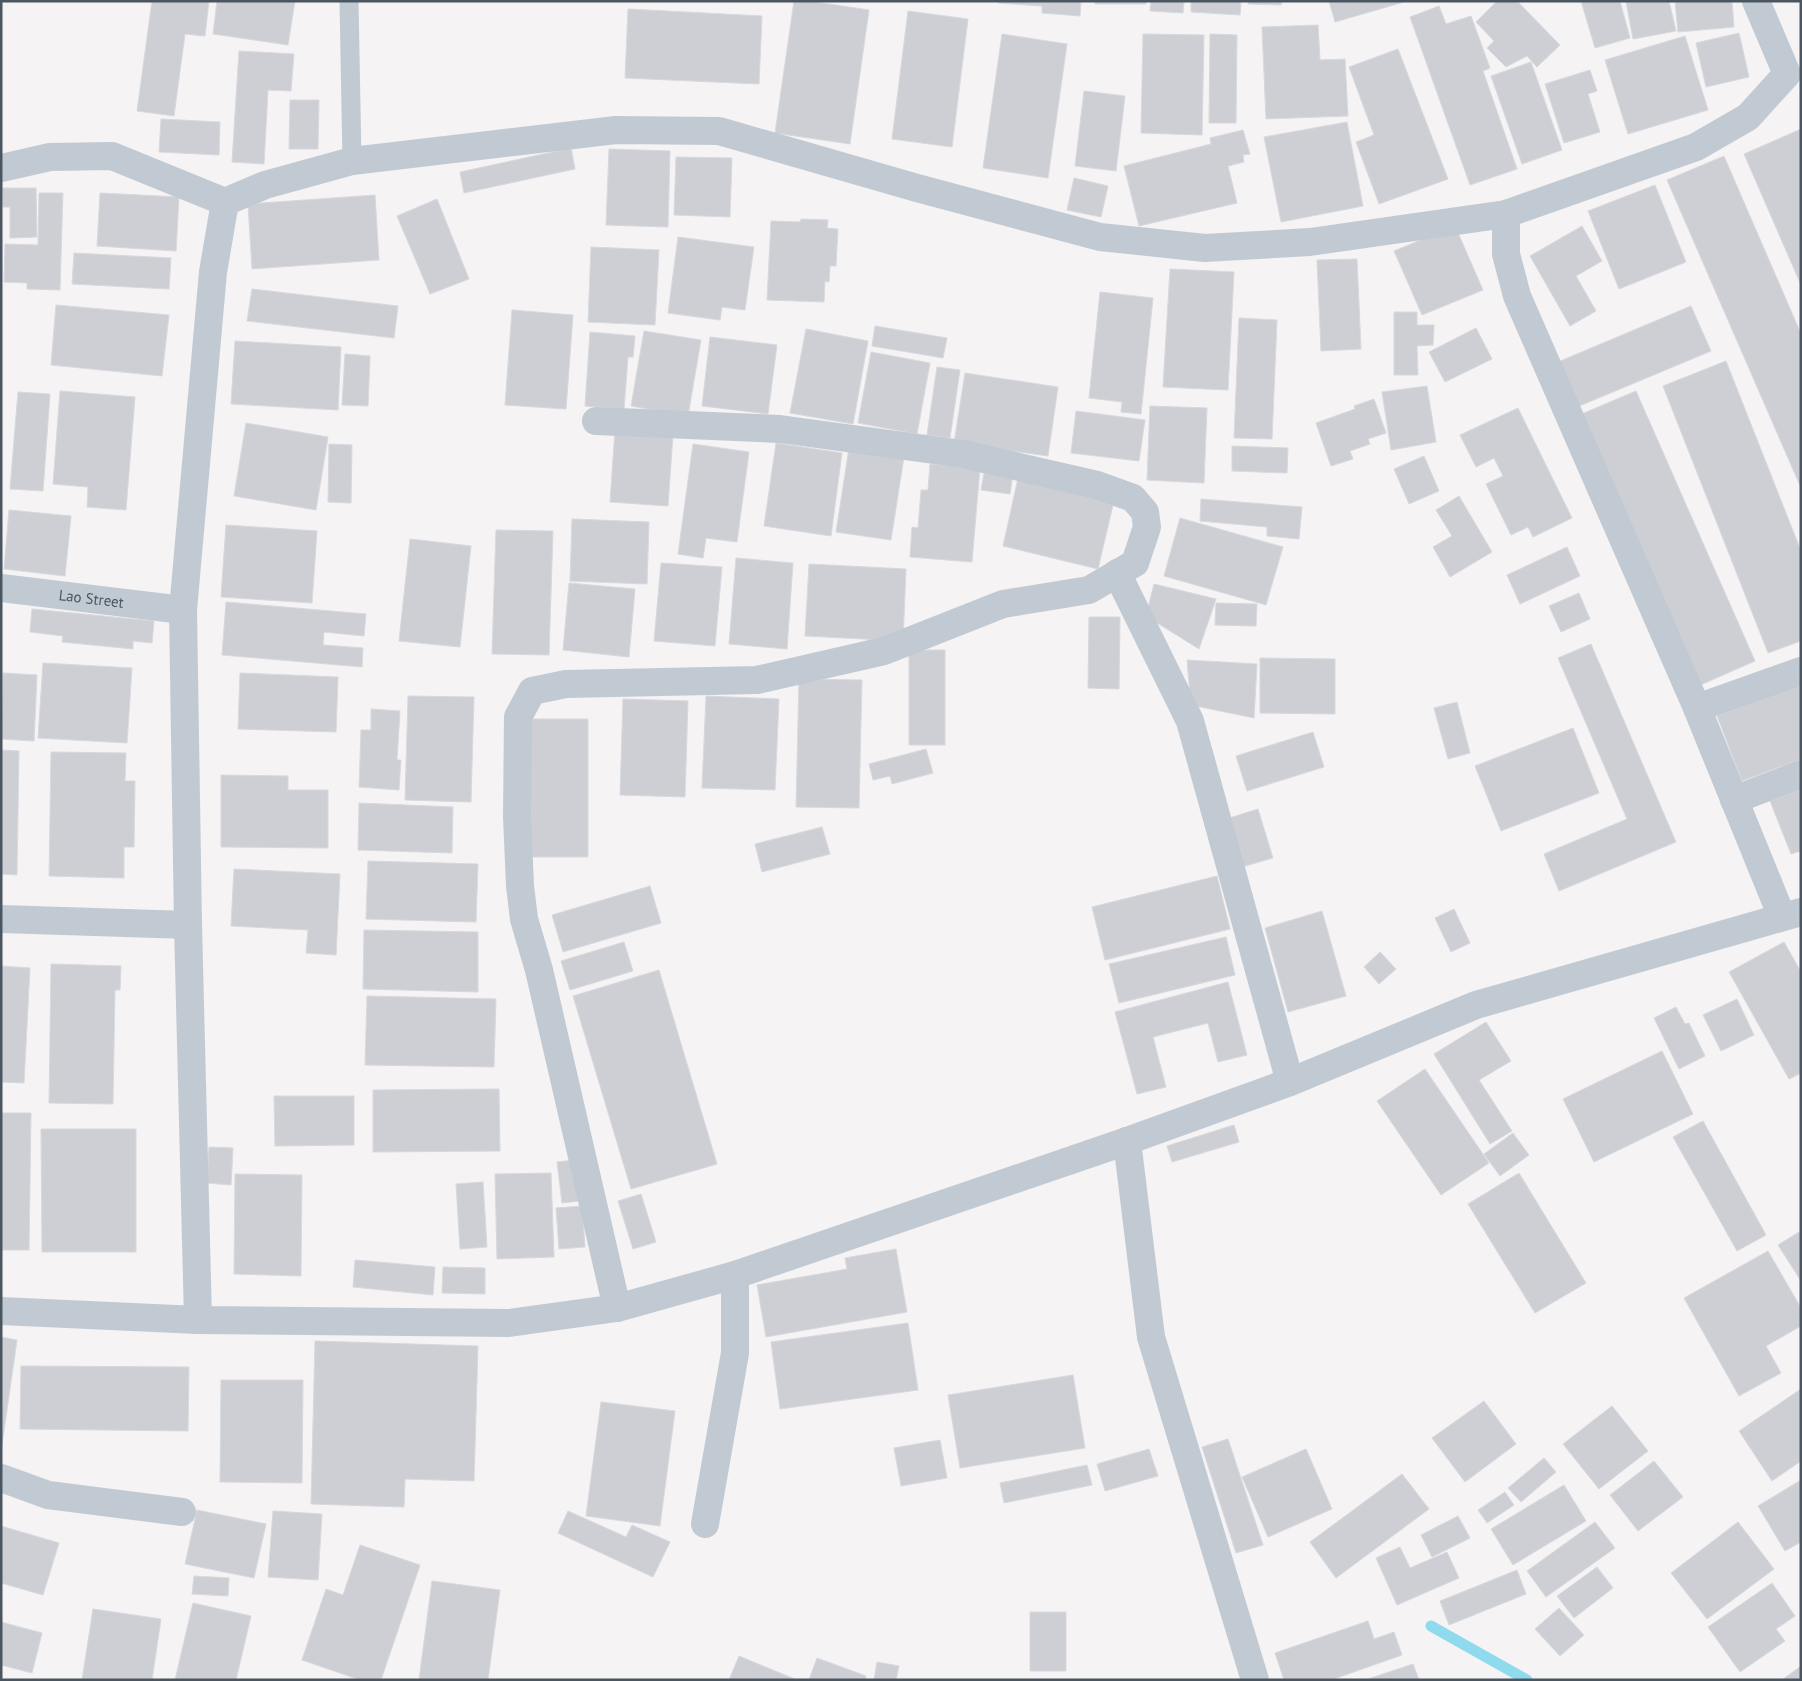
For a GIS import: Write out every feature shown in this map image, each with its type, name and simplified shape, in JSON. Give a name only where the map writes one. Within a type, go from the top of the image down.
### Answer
[{"type":"street","points":[[1,168],[50,157],[112,156],[225,202],[265,185],[352,161],[616,130],[719,131],[917,188],[1100,237],[1205,248],[1310,242],[1506,214],[1696,146],[1748,117],[1796,76],[1756,1]]},
{"type":"street","points":[[198,1320],[182,610],[213,272],[225,202]]},
{"type":"street","points":[[1,1310],[198,1320],[509,1323],[617,1308],[735,1275],[1127,1141],[1290,1082],[1476,1005],[1791,915],[1734,800],[1697,708],[1516,296],[1506,254],[1506,214]]},
{"type":"street","points":[[596,421],[780,429],[963,454],[1097,485],[1133,498],[1145,512],[1147,527],[1135,563],[1089,590],[1003,604],[884,651],[757,680],[566,684],[532,691],[518,717],[517,817],[520,886],[524,919],[539,970],[617,1308]]},
{"type":"street","points":[[1117,573],[1190,721],[1290,1082]]},
{"type":"street","name":"Lao Street","points":[[1,588],[182,610]]},
{"type":"street","points":[[1697,708],[1801,670]]},
{"type":"street","points":[[1734,800],[1801,774]]},
{"type":"street","points":[[1,919],[188,925]]},
{"type":"street","points":[[1127,1141],[1151,1337],[1255,1680]]},
{"type":"street","points":[[705,1524],[735,1353],[735,1275]]},
{"type":"street","points":[[1,1478],[48,1495],[182,1512]]},
{"type":"lane","points":[[349,1],[352,161]]},
{"type":"building","points":[[152,1],[209,1],[205,36],[185,34],[174,116],[137,111]]},
{"type":"building","points":[[217,1],[295,1],[288,45],[213,34]]},
{"type":"building","points":[[794,1],[809,1],[869,10],[850,144],[775,133]]},
{"type":"building","points":[[998,1],[1081,1],[1080,16],[1042,13],[1042,6],[998,3]]},
{"type":"building","points":[[1095,1],[1146,1],[1146,4],[1095,4]]},
{"type":"building","points":[[1151,1],[1184,1],[1183,13],[1150,11]]},
{"type":"building","points":[[1191,1],[1241,1],[1240,15],[1191,12]]},
{"type":"building","points":[[1248,1],[1282,1],[1281,5],[1248,4]]},
{"type":"building","points":[[1329,1],[1403,1],[1404,2],[1335,22]]},
{"type":"building","points":[[1497,1],[1517,1],[1560,45],[1537,67],[1527,56],[1506,67],[1487,48],[1494,41],[1476,22]]},
{"type":"building","points":[[1581,1],[1620,1],[1630,38],[1595,48]]},
{"type":"building","points":[[1626,1],[1669,1],[1676,31],[1633,39]]},
{"type":"building","points":[[1675,1],[1732,1],[1734,27],[1678,32]]},
{"type":"building","points":[[1439,6],[1446,24],[1471,16],[1490,68],[1483,71],[1517,169],[1470,185],[1410,17]]},
{"type":"building","points":[[628,9],[762,16],[759,84],[625,78]]},
{"type":"building","points":[[908,11],[968,19],[952,147],[892,139]]},
{"type":"building","points":[[1318,25],[1320,60],[1345,59],[1348,116],[1266,119],[1262,27]]},
{"type":"building","points":[[1739,33],[1749,77],[1706,87],[1696,43]]},
{"type":"building","points":[[1002,34],[1067,44],[1048,178],[983,168]]},
{"type":"building","points":[[1143,34],[1204,35],[1202,135],[1141,133]]},
{"type":"building","points":[[1210,34],[1237,35],[1236,123],[1209,123]]},
{"type":"building","points":[[1685,36],[1708,110],[1628,134],[1605,60]]},
{"type":"building","points":[[1398,49],[1448,179],[1379,204],[1356,142],[1374,135],[1349,67]]},
{"type":"building","points":[[239,51],[294,54],[291,91],[268,90],[264,164],[232,162]]},
{"type":"building","points":[[1531,62],[1562,150],[1522,164],[1491,76]]},
{"type":"building","points":[[1590,70],[1597,91],[1588,94],[1600,132],[1564,143],[1545,84]]},
{"type":"building","points":[[1084,91],[1125,96],[1116,171],[1075,166]]},
{"type":"building","points":[[290,100],[319,100],[318,149],[289,149]]},
{"type":"building","points":[[161,119],[220,122],[219,155],[159,152]]},
{"type":"building","points":[[1347,122],[1363,206],[1281,222],[1264,137]]},
{"type":"building","points":[[1801,129],[1801,285],[1744,154]]},
{"type":"building","points":[[1243,130],[1250,154],[1243,155],[1244,162],[1228,166],[1237,203],[1139,226],[1124,166],[1211,144],[1210,138]]},
{"type":"building","points":[[571,148],[575,169],[464,193],[460,172]]},
{"type":"building","points":[[609,149],[670,151],[668,227],[606,225]]},
{"type":"building","points":[[1724,156],[1801,334],[1801,488],[1667,180]]},
{"type":"building","points":[[676,157],[732,158],[730,217],[674,215]]},
{"type":"building","points":[[1074,178],[1108,186],[1101,217],[1067,210]]},
{"type":"building","points":[[1655,185],[1686,262],[1619,289],[1588,211]]},
{"type":"building","points":[[2,188],[36,188],[37,237],[10,238],[10,207],[3,207]]},
{"type":"building","points":[[39,193],[63,193],[60,290],[27,289],[27,283],[4,282],[5,244],[38,245]]},
{"type":"building","points":[[100,193],[179,197],[176,251],[97,246]]},
{"type":"building","points":[[375,195],[379,260],[252,269],[248,204]]},
{"type":"building","points":[[437,199],[469,279],[430,294],[397,216]]},
{"type":"building","points":[[801,219],[828,220],[827,228],[838,229],[836,266],[830,266],[829,282],[825,281],[824,302],[767,300],[771,221],[800,222]]},
{"type":"building","points":[[1455,226],[1483,290],[1422,315],[1394,251]]},
{"type":"building","points":[[1582,226],[1602,261],[1576,276],[1596,311],[1570,326],[1530,256]]},
{"type":"building","points":[[678,237],[754,247],[745,310],[722,307],[720,320],[668,313]]},
{"type":"building","points":[[591,247],[659,250],[655,325],[588,322]]},
{"type":"building","points":[[74,253],[171,258],[169,289],[72,284]]},
{"type":"building","points":[[1357,259],[1361,349],[1321,351],[1317,260]]},
{"type":"building","points":[[1170,269],[1234,272],[1228,390],[1163,387]]},
{"type":"building","points":[[252,289],[398,306],[394,338],[247,321]]},
{"type":"building","points":[[1100,292],[1153,298],[1141,414],[1121,412],[1122,402],[1089,398]]},
{"type":"building","points":[[56,305],[169,315],[162,376],[51,365]]},
{"type":"building","points":[[1691,306],[1711,351],[1577,407],[1558,362]]},
{"type":"building","points":[[512,310],[573,315],[566,409],[505,405]]},
{"type":"building","points":[[1394,312],[1417,312],[1417,325],[1434,325],[1433,345],[1417,346],[1418,375],[1394,375]]},
{"type":"building","points":[[1239,318],[1277,320],[1272,439],[1234,438]]},
{"type":"building","points":[[875,326],[947,338],[943,358],[872,346]]},
{"type":"building","points":[[1476,328],[1492,359],[1445,382],[1429,352]]},
{"type":"building","points":[[806,329],[868,341],[853,424],[790,413]]},
{"type":"building","points":[[644,331],[701,340],[688,416],[631,406]]},
{"type":"building","points":[[590,332],[635,336],[633,357],[628,357],[624,409],[585,406]]},
{"type":"building","points":[[710,337],[777,345],[768,414],[702,406]]},
{"type":"building","points":[[235,341],[341,347],[338,410],[231,404]]},
{"type":"building","points":[[871,352],[930,363],[917,434],[858,423]]},
{"type":"building","points":[[345,354],[370,356],[368,406],[342,405]]},
{"type":"building","points":[[1726,361],[1801,551],[1801,641],[1768,653],[1663,386]]},
{"type":"building","points":[[937,367],[960,370],[950,438],[927,435]]},
{"type":"building","points":[[965,373],[1058,387],[1048,456],[954,443]]},
{"type":"building","points":[[1427,386],[1436,442],[1391,450],[1382,392]]},
{"type":"building","points":[[60,391],[135,397],[126,510],[87,507],[88,487],[53,484]]},
{"type":"building","points":[[1636,391],[1755,661],[1696,687],[1577,416]]},
{"type":"building","points":[[18,392],[50,394],[43,491],[10,489]]},
{"type":"building","points":[[1374,399],[1386,433],[1368,439],[1370,444],[1350,451],[1353,459],[1331,466],[1316,423],[1355,409],[1354,406]]},
{"type":"building","points":[[1150,406],[1207,408],[1204,483],[1147,480]]},
{"type":"building","points":[[1518,408],[1572,518],[1533,537],[1528,527],[1511,535],[1486,484],[1503,476],[1494,458],[1476,467],[1460,435]]},
{"type":"building","points":[[1076,411],[1145,420],[1139,461],[1071,453]]},
{"type":"building","points":[[246,423],[328,437],[316,510],[234,496]]},
{"type":"building","points":[[615,430],[673,434],[668,506],[610,502]]},
{"type":"building","points":[[776,443],[842,453],[831,536],[764,526]]},
{"type":"building","points":[[329,444],[352,445],[351,503],[328,502]]},
{"type":"building","points":[[693,444],[749,452],[737,542],[706,538],[703,558],[678,554]]},
{"type":"building","points":[[1232,446],[1288,448],[1287,473],[1232,471]]},
{"type":"building","points":[[849,448],[904,457],[891,540],[836,532]]},
{"type":"building","points":[[1424,456],[1439,491],[1409,504],[1394,469]]},
{"type":"building","points":[[930,464],[980,468],[972,562],[910,557],[912,527],[918,528],[921,490],[928,490]]},
{"type":"building","points":[[985,468],[1013,473],[1010,494],[981,490]]},
{"type":"building","points":[[1018,478],[1114,501],[1098,569],[1003,546]]},
{"type":"building","points":[[1459,496],[1492,552],[1450,577],[1433,547],[1452,536],[1436,510]]},
{"type":"building","points":[[1201,499],[1302,507],[1299,539],[1267,536],[1267,527],[1200,521]]},
{"type":"building","points":[[9,510],[71,516],[65,576],[4,569]]},
{"type":"building","points":[[1180,518],[1283,547],[1266,605],[1164,576]]},
{"type":"building","points":[[572,519],[649,522],[647,584],[570,581]]},
{"type":"building","points":[[226,525],[317,531],[312,603],[221,597]]},
{"type":"building","points":[[496,530],[553,531],[549,655],[492,654]]},
{"type":"building","points":[[410,539],[471,546],[460,647],[399,641]]},
{"type":"building","points":[[1567,547],[1580,576],[1520,604],[1507,575]]},
{"type":"building","points":[[736,558],[793,563],[787,649],[729,644]]},
{"type":"building","points":[[661,563],[722,567],[715,646],[654,641]]},
{"type":"building","points":[[809,564],[906,569],[903,641],[805,636]]},
{"type":"building","points":[[569,583],[635,589],[629,657],[563,650]]},
{"type":"building","points":[[1154,584],[1216,599],[1199,649],[1146,616]]},
{"type":"building","points":[[1579,593],[1590,619],[1561,632],[1549,606]]},
{"type":"building","points":[[226,602],[366,614],[364,636],[324,632],[323,645],[363,648],[362,667],[222,655]]},
{"type":"building","points":[[1216,603],[1257,604],[1256,626],[1215,625]]},
{"type":"building","points":[[32,609],[154,621],[152,643],[133,641],[133,649],[62,642],[63,636],[30,632]]},
{"type":"building","points":[[1089,617],[1120,617],[1119,689],[1088,688]]},
{"type":"building","points":[[1591,644],[1676,842],[1559,891],[1544,854],[1627,819],[1558,658]]},
{"type":"building","points":[[909,650],[945,650],[945,745],[909,745]]},
{"type":"building","points":[[1260,658],[1335,659],[1335,714],[1260,713]]},
{"type":"building","points":[[1187,660],[1257,664],[1254,718],[1191,705]]},
{"type":"building","points":[[43,663],[132,668],[127,743],[38,738]]},
{"type":"building","points":[[3,673],[37,675],[34,741],[1,739]]},
{"type":"building","points":[[240,673],[338,677],[336,732],[238,729]]},
{"type":"building","points":[[799,679],[862,680],[859,808],[796,807]]},
{"type":"building","points":[[1801,684],[1801,759],[1742,781],[1717,716]]},
{"type":"building","points":[[408,696],[474,697],[471,802],[405,800]]},
{"type":"building","points":[[706,696],[779,699],[775,790],[702,788]]},
{"type":"building","points":[[623,699],[688,701],[685,797],[620,795]]},
{"type":"building","points":[[1457,702],[1470,753],[1448,759],[1434,708]]},
{"type":"building","points":[[371,709],[400,711],[397,760],[401,760],[399,790],[359,787],[361,730],[371,730]]},
{"type":"building","points":[[527,719],[588,719],[588,857],[528,857]]},
{"type":"building","points":[[1573,728],[1599,793],[1501,831],[1475,766]]},
{"type":"building","points":[[1313,732],[1324,767],[1247,791],[1236,756]]},
{"type":"building","points":[[926,749],[933,773],[892,784],[890,776],[873,780],[869,764]]},
{"type":"building","points":[[1,750],[19,751],[17,875],[1,874]]},
{"type":"building","points":[[51,752],[126,753],[125,781],[135,781],[134,847],[124,847],[124,878],[49,876]]},
{"type":"building","points":[[221,775],[288,776],[288,790],[328,790],[328,848],[221,847]]},
{"type":"building","points":[[1801,789],[1801,851],[1791,854],[1770,801]]},
{"type":"building","points":[[359,803],[453,807],[452,853],[358,850]]},
{"type":"building","points":[[1258,809],[1273,858],[1235,869],[1220,821]]},
{"type":"building","points":[[822,827],[830,854],[762,872],[755,844]]},
{"type":"building","points":[[368,861],[478,864],[476,922],[366,919]]},
{"type":"building","points":[[234,869],[340,874],[336,955],[306,953],[308,930],[231,926]]},
{"type":"building","points":[[1217,876],[1230,929],[1105,960],[1092,907]]},
{"type":"building","points":[[650,886],[661,923],[563,952],[552,915]]},
{"type":"building","points":[[1454,909],[1470,943],[1451,952],[1435,918]]},
{"type":"building","points":[[1322,911],[1346,996],[1288,1012],[1265,928]]},
{"type":"building","points":[[364,930],[478,932],[478,992],[363,989]]},
{"type":"building","points":[[1226,937],[1235,975],[1119,1003],[1109,964]]},
{"type":"building","points":[[624,942],[633,971],[570,990],[561,961]]},
{"type":"building","points":[[1784,942],[1801,972],[1801,1073],[1789,1079],[1729,972]]},
{"type":"building","points":[[1380,952],[1396,969],[1379,984],[1364,967]]},
{"type":"building","points":[[51,964],[121,966],[120,990],[115,990],[113,1104],[49,1103]]},
{"type":"building","points":[[1,966],[30,968],[24,1083],[1,1082]]},
{"type":"building","points":[[659,970],[717,1164],[631,1189],[573,996]]},
{"type":"building","points":[[1228,982],[1247,1055],[1218,1062],[1208,1023],[1153,1037],[1166,1087],[1137,1094],[1115,1012]]},
{"type":"building","points":[[367,996],[496,999],[494,1067],[365,1065]]},
{"type":"building","points":[[1737,999],[1754,1035],[1721,1051],[1703,1015]]},
{"type":"building","points":[[1676,1007],[1685,1024],[1689,1023],[1705,1056],[1679,1069],[1654,1018]]},
{"type":"building","points":[[1486,1022],[1511,1061],[1479,1080],[1512,1131],[1490,1144],[1434,1054]]},
{"type":"building","points":[[1662,1051],[1693,1114],[1594,1162],[1563,1099]]},
{"type":"building","points":[[1425,1069],[1489,1163],[1441,1195],[1377,1101]]},
{"type":"building","points":[[499,1089],[500,1151],[373,1152],[373,1090]]},
{"type":"building","points":[[274,1096],[354,1096],[354,1145],[275,1146]]},
{"type":"building","points":[[1,1113],[31,1113],[29,1250],[1,1250]]},
{"type":"building","points":[[1703,1121],[1766,1235],[1737,1251],[1673,1137]]},
{"type":"building","points":[[1234,1125],[1239,1142],[1172,1162],[1167,1146]]},
{"type":"building","points":[[41,1129],[136,1129],[136,1252],[42,1252]]},
{"type":"building","points":[[1513,1133],[1529,1155],[1500,1176],[1484,1154]]},
{"type":"building","points":[[209,1147],[233,1148],[231,1185],[207,1183]]},
{"type":"building","points":[[574,1160],[579,1201],[562,1203],[557,1162]]},
{"type":"building","points":[[551,1173],[554,1257],[497,1259],[495,1174]]},
{"type":"building","points":[[1519,1173],[1586,1283],[1535,1313],[1468,1204]]},
{"type":"building","points":[[235,1174],[302,1175],[301,1276],[234,1274]]},
{"type":"building","points":[[483,1182],[487,1247],[460,1249],[456,1184]]},
{"type":"building","points":[[641,1194],[656,1242],[633,1249],[618,1201]]},
{"type":"building","points":[[582,1206],[585,1247],[559,1249],[556,1208]]},
{"type":"building","points":[[1799,1232],[1801,1235],[1801,1281],[1778,1245]]},
{"type":"building","points":[[896,1249],[907,1312],[766,1337],[757,1285],[847,1269],[845,1258]]},
{"type":"building","points":[[1768,1251],[1801,1308],[1801,1326],[1766,1346],[1781,1373],[1739,1396],[1684,1298]]},
{"type":"building","points":[[355,1260],[435,1267],[433,1295],[353,1287]]},
{"type":"building","points":[[443,1267],[485,1268],[485,1294],[442,1293]]},
{"type":"building","points":[[908,1323],[918,1390],[780,1409],[771,1342]]},
{"type":"building","points":[[1,1337],[17,1340],[1,1452]]},
{"type":"building","points":[[315,1341],[478,1346],[474,1481],[405,1479],[404,1507],[311,1504]]},
{"type":"building","points":[[21,1366],[189,1367],[188,1431],[20,1429]]},
{"type":"building","points":[[1073,1375],[1085,1448],[960,1468],[948,1395]]},
{"type":"building","points":[[221,1380],[303,1380],[302,1483],[220,1482]]},
{"type":"building","points":[[1801,1389],[1801,1461],[1772,1481],[1739,1431]]},
{"type":"building","points":[[1484,1401],[1516,1444],[1465,1482],[1432,1438]]},
{"type":"building","points":[[601,1402],[675,1411],[660,1526],[586,1516]]},
{"type":"building","points":[[1612,1406],[1648,1451],[1599,1489],[1563,1444]]},
{"type":"building","points":[[1228,1439],[1263,1545],[1236,1553],[1202,1447]]},
{"type":"building","points":[[940,1440],[947,1478],[901,1486],[894,1448]]},
{"type":"building","points":[[1149,1449],[1158,1476],[1105,1491],[1097,1464]]},
{"type":"building","points":[[1306,1449],[1332,1509],[1268,1537],[1242,1477]]},
{"type":"building","points":[[1544,1458],[1556,1472],[1521,1502],[1508,1488]]},
{"type":"building","points":[[1654,1461],[1683,1497],[1638,1531],[1610,1495]]},
{"type":"building","points":[[1087,1465],[1092,1485],[1004,1503],[1000,1483]]},
{"type":"building","points":[[1402,1474],[1429,1509],[1336,1578],[1310,1542]]},
{"type":"building","points":[[1801,1480],[1801,1542],[1785,1551],[1758,1506]]},
{"type":"building","points":[[1564,1485],[1586,1521],[1513,1565],[1491,1529]]},
{"type":"building","points":[[1505,1492],[1514,1505],[1487,1523],[1478,1510]]},
{"type":"building","points":[[197,1510],[266,1524],[254,1578],[185,1564]]},
{"type":"building","points":[[273,1511],[322,1514],[318,1580],[268,1577]]},
{"type":"building","points":[[568,1511],[626,1537],[632,1525],[670,1542],[653,1577],[558,1533]]},
{"type":"building","points":[[1458,1516],[1470,1538],[1432,1557],[1421,1535]]},
{"type":"building","points":[[1595,1522],[1615,1548],[1546,1597],[1527,1571]]},
{"type":"building","points":[[1738,1522],[1774,1569],[1707,1619],[1671,1573]]},
{"type":"building","points":[[1,1526],[59,1543],[43,1595],[1,1583]]},
{"type":"building","points":[[360,1545],[420,1565],[381,1680],[360,1680],[302,1660],[326,1589],[343,1595]]},
{"type":"building","points":[[1400,1547],[1410,1568],[1447,1552],[1459,1578],[1397,1605],[1376,1558]]},
{"type":"building","points":[[1597,1567],[1613,1588],[1574,1618],[1557,1596]]},
{"type":"building","points":[[1517,1570],[1526,1594],[1449,1625],[1440,1601]]},
{"type":"building","points":[[194,1576],[229,1578],[228,1596],[192,1594]]},
{"type":"building","points":[[432,1581],[500,1590],[488,1680],[419,1680]]},
{"type":"building","points":[[1772,1583],[1795,1616],[1776,1629],[1785,1641],[1740,1672],[1708,1627]]},
{"type":"building","points":[[193,1603],[251,1616],[236,1680],[175,1680]]},
{"type":"building","points":[[1559,1608],[1584,1635],[1560,1656],[1535,1629]]},
{"type":"building","points":[[93,1609],[161,1619],[152,1680],[82,1680]]},
{"type":"building","points":[[1030,1612],[1066,1612],[1066,1671],[1030,1671]]},
{"type":"building","points":[[1368,1621],[1374,1639],[1394,1632],[1402,1655],[1331,1680],[1284,1680],[1275,1653]]},
{"type":"building","points":[[1,1622],[42,1633],[32,1673],[1,1665]]},
{"type":"building","points":[[739,1656],[797,1680],[729,1680]]},
{"type":"building","points":[[817,1658],[866,1676],[865,1680],[809,1680]]},
{"type":"building","points":[[877,1662],[899,1666],[896,1680],[874,1680]]},
{"type":"building","points":[[1413,1664],[1419,1680],[1365,1680]]},
{"type":"building","points":[[1801,1666],[1801,1680],[1782,1680]]},
{"type":"waterway","points":[[1431,1626],[1527,1680]]}]
